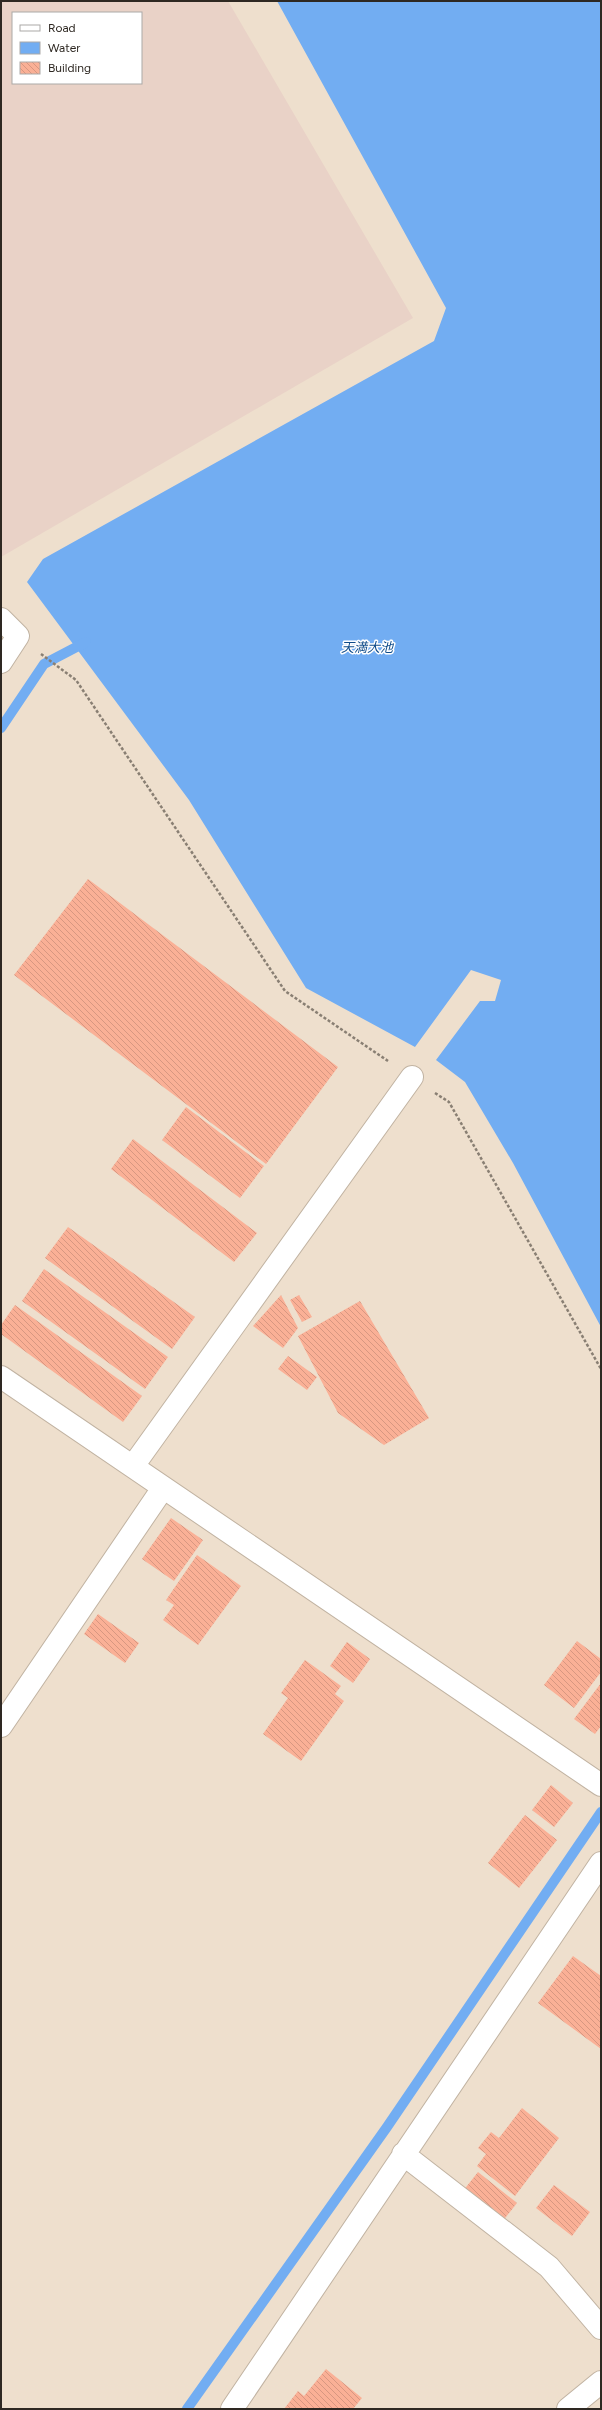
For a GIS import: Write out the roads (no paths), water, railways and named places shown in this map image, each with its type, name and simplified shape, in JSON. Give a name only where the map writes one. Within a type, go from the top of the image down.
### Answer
[{"type":"street","points":[[1,619],[18,636],[1,662]]},
{"type":"street","points":[[134,1466],[412,1077]]},
{"type":"street","points":[[1,1377],[601,1785]]},
{"type":"street","points":[[1,1726],[163,1488]]},
{"type":"street","points":[[232,2409],[601,1863]]},
{"type":"street","points":[[403,2154],[549,2267],[601,2328]]},
{"type":"street","points":[[568,2409],[601,2382]]},
{"type":"water","name":"天満大池","points":[[277,1],[601,1],[601,1327],[513,1163],[465,1082],[436,1060],[480,1001],[495,1001],[501,980],[471,970],[415,1047],[306,988],[189,800],[27,582],[43,559],[434,341],[446,308]]},
{"type":"waterway","points":[[1,728],[44,664],[86,642]]},
{"type":"waterway","points":[[187,2409],[387,2127],[601,1812]]}]
